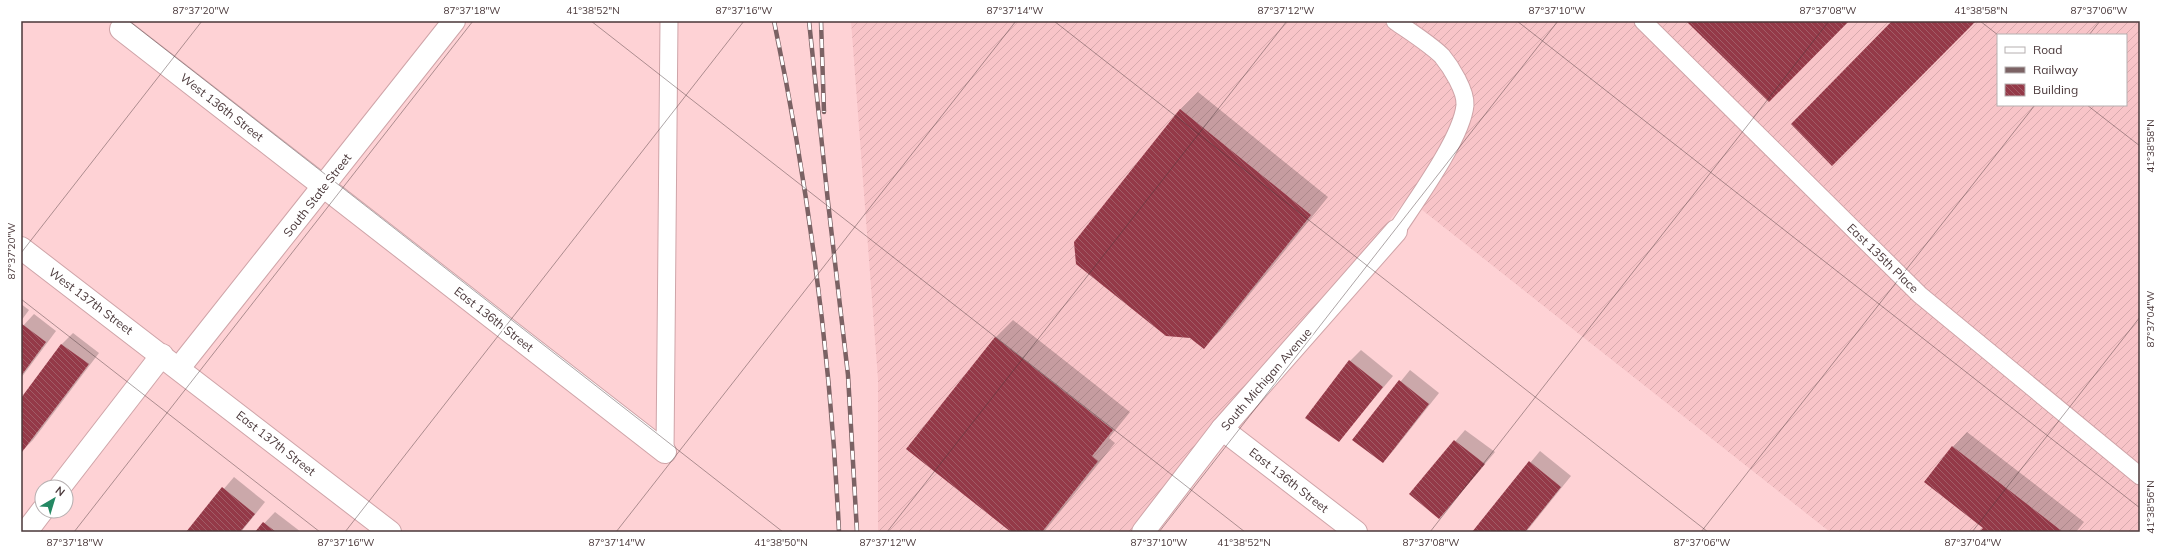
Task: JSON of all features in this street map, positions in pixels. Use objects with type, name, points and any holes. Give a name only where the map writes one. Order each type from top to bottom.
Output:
[{"type":"street","name":"South State Street","points":[[179,368],[454,21]]},
{"type":"street","name":"West 136th Street","points":[[121,29],[323,186]]},
{"type":"street","name":"East 136th Street","points":[[323,186],[665,452]]},
{"type":"street","name":"South Michigan Avenue","points":[[1143,532],[1222,429],[1396,231]]},
{"type":"street","name":"West 137th Street","points":[[21,248],[162,355]]},
{"type":"street","name":"East 137th Street","points":[[162,355],[390,532]]},
{"type":"street","points":[[66,479],[162,355]]},
{"type":"street","name":"East 136th Street","points":[[1222,429],[1356,532]]},
{"type":"street","points":[[26,532],[35,519]]},
{"type":"lane","points":[[665,452],[669,21]]},
{"type":"lane","points":[[1395,21],[1441,55],[1458,80],[1465,104],[1458,130],[1434,172],[1396,231]]},
{"type":"lane","name":"East 135th Place","points":[[1643,21],[1920,295],[2140,476]]},
{"type":"shaded area","points":[[851,21],[2140,21],[2140,532],[1830,532],[1407,198],[1145,532],[878,532],[878,379]]},
{"type":"building","points":[[1686,21],[1849,21],[1769,102]]},
{"type":"building","points":[[1892,21],[1976,21],[1832,166],[1791,124]]},
{"type":"building","points":[[1180,109],[1311,215],[1204,349],[1190,338],[1166,336],[1076,264],[1074,242]]},
{"type":"building","points":[[22,324],[46,342],[21,376],[21,326]]},
{"type":"building","points":[[995,337],[1113,430],[1092,456],[1098,461],[1042,532],[1011,532],[906,449]]},
{"type":"building","points":[[61,344],[89,364],[22,452],[21,398]]},
{"type":"building","points":[[1349,360],[1383,387],[1339,442],[1305,418]]},
{"type":"building","points":[[1399,380],[1429,404],[1383,463],[1352,440]]},
{"type":"building","points":[[1454,440],[1485,464],[1439,519],[1409,494]]},
{"type":"building","points":[[1952,446],[2063,532],[1979,532],[1983,528],[1924,482]]},
{"type":"building","points":[[1529,461],[1561,487],[1525,532],[1472,532]]},
{"type":"building","points":[[222,487],[255,514],[240,532],[186,532]]},
{"type":"building","points":[[263,522],[276,532],[255,532]]},
{"type":"railway","points":[[774,21],[798,148],[817,275],[830,404],[839,532]]},
{"type":"railway","points":[[809,21],[848,375],[857,532]]},
{"type":"railway","points":[[821,21],[824,112]]}]
